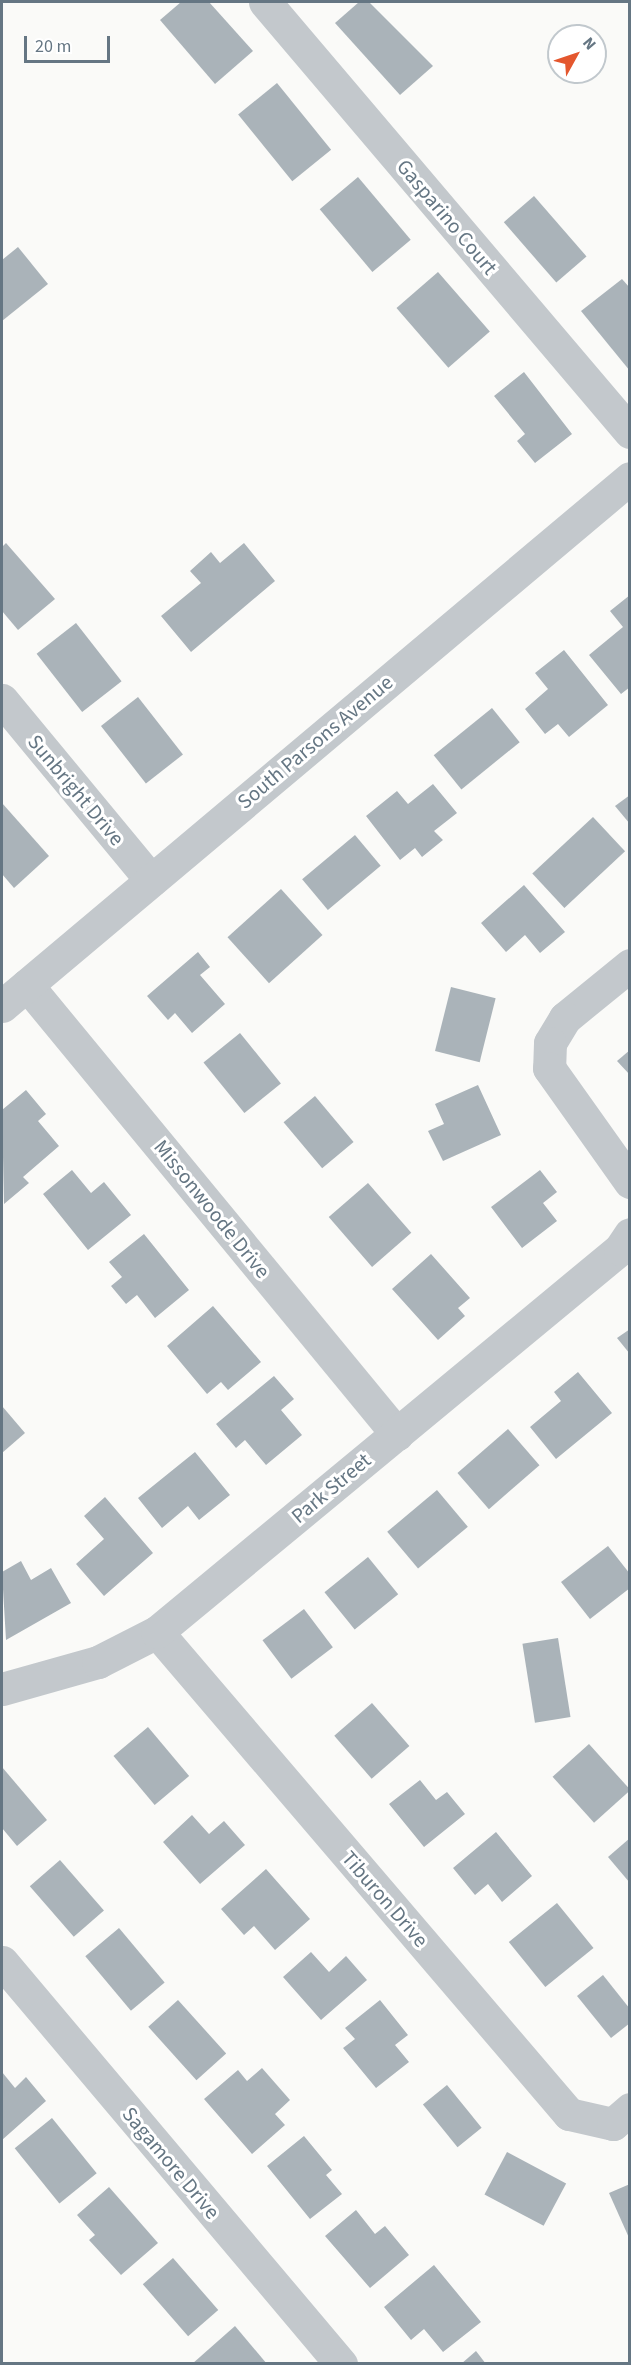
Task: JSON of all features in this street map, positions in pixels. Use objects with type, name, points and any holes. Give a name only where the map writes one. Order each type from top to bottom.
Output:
[{"type":"street","name":"Gasparino Court","points":[[265,2],[630,432]]},
{"type":"street","name":"South Parsons Avenue","points":[[2,1006],[630,478]]},
{"type":"street","name":"Sunbright Drive","points":[[2,700],[151,880]]},
{"type":"street","points":[[630,965],[565,1018],[550,1043],[549,1068],[630,1182]]},
{"type":"street","name":"Missonwoode Drive","points":[[27,985],[397,1434]]},
{"type":"street","name":"Park Street","points":[[2,1689],[98,1662],[157,1632],[620,1249],[630,1234]]},
{"type":"street","name":"Tiburon Drive","points":[[157,1632],[569,2114],[613,2124],[630,2109]]},
{"type":"street","name":"Sagamore Drive","points":[[2,1962],[341,2364]]},
{"type":"building","points":[[181,2],[209,2],[253,51],[215,84],[160,20]]},
{"type":"building","points":[[359,2],[369,2],[433,66],[400,95],[335,23]]},
{"type":"building","points":[[277,83],[331,150],[292,181],[238,114]]},
{"type":"building","points":[[358,177],[411,240],[372,272],[320,209]]},
{"type":"building","points":[[534,196],[586,256],[556,283],[504,222]]},
{"type":"building","points":[[18,247],[48,284],[2,321],[2,260]]},
{"type":"building","points":[[438,272],[490,332],[448,368],[396,308]]},
{"type":"building","points":[[622,279],[630,288],[630,371],[581,311]]},
{"type":"building","points":[[524,372],[572,434],[535,463],[517,441],[525,434],[494,396]]},
{"type":"building","points":[[6,543],[55,599],[18,630],[2,611],[2,547]]},
{"type":"building","points":[[244,543],[275,581],[191,652],[161,616],[201,583],[190,571],[211,552],[220,563]]},
{"type":"building","points":[[630,595],[630,687],[621,694],[589,655],[623,627],[610,611]]},
{"type":"building","points":[[76,623],[122,681],[82,712],[37,654]]},
{"type":"building","points":[[564,650],[608,705],[569,737],[558,724],[545,734],[525,709],[548,689],[535,673]]},
{"type":"building","points":[[138,697],[183,755],[146,783],[101,726]]},
{"type":"building","points":[[492,708],[520,742],[461,789],[434,755]]},
{"type":"building","points":[[433,784],[457,813],[434,831],[443,840],[422,857],[415,848],[400,860],[366,816],[397,791],[408,804]]},
{"type":"building","points":[[630,795],[630,824],[615,806]]},
{"type":"building","points":[[2,803],[49,856],[14,888],[2,874]]},
{"type":"building","points":[[593,817],[625,851],[564,908],[532,874]]},
{"type":"building","points":[[355,835],[381,866],[328,910],[302,879]]},
{"type":"building","points":[[524,885],[565,932],[540,953],[525,935],[506,952],[481,923]]},
{"type":"building","points":[[281,889],[322,935],[269,983],[227,937]]},
{"type":"building","points":[[198,952],[210,967],[200,975],[225,1004],[192,1033],[175,1013],[168,1020],[147,996]]},
{"type":"building","points":[[451,987],[496,998],[480,1062],[435,1051]]},
{"type":"building","points":[[240,1033],[281,1084],[244,1113],[203,1063]]},
{"type":"building","points":[[630,1050],[630,1075],[617,1061]]},
{"type":"building","points":[[478,1085],[501,1135],[443,1161],[428,1131],[444,1124],[435,1104]]},
{"type":"building","points":[[26,1090],[46,1114],[38,1121],[59,1146],[23,1177],[29,1183],[4,1204],[2,1110]]},
{"type":"building","points":[[315,1096],[354,1142],[322,1168],[284,1122]]},
{"type":"building","points":[[72,1170],[91,1193],[104,1182],[131,1215],[88,1250],[43,1194]]},
{"type":"building","points":[[540,1170],[557,1192],[543,1203],[557,1221],[522,1248],[491,1207]]},
{"type":"building","points":[[368,1183],[411,1233],[372,1267],[329,1217]]},
{"type":"building","points":[[144,1234],[189,1290],[155,1318],[137,1295],[126,1304],[111,1286],[122,1277],[109,1262]]},
{"type":"building","points":[[431,1254],[470,1298],[458,1308],[465,1316],[438,1340],[392,1289]]},
{"type":"building","points":[[213,1306],[261,1362],[228,1390],[221,1382],[207,1394],[167,1346]]},
{"type":"building","points":[[630,1329],[630,1354],[617,1338]]},
{"type":"building","points":[[578,1372],[612,1413],[556,1459],[530,1427],[561,1401],[554,1392]]},
{"type":"building","points":[[274,1376],[294,1399],[281,1410],[302,1435],[266,1465],[245,1440],[236,1448],[216,1424]]},
{"type":"building","points":[[2,1406],[25,1433],[2,1453]]},
{"type":"building","points":[[508,1429],[539,1465],[489,1509],[457,1473]]},
{"type":"building","points":[[195,1452],[230,1495],[199,1520],[188,1506],[162,1528],[138,1498]]},
{"type":"building","points":[[437,1490],[468,1527],[418,1569],[387,1532]]},
{"type":"building","points":[[105,1497],[153,1553],[104,1596],[76,1564],[104,1539],[84,1516]]},
{"type":"building","points":[[608,1546],[630,1574],[630,1588],[590,1619],[561,1582]]},
{"type":"building","points":[[368,1557],[398,1594],[355,1630],[324,1592]]},
{"type":"building","points":[[21,1561],[31,1580],[51,1568],[71,1603],[6,1640],[2,1572]]},
{"type":"building","points":[[304,1609],[333,1647],[291,1679],[262,1640]]},
{"type":"building","points":[[558,1638],[571,1717],[535,1723],[522,1644]]},
{"type":"building","points":[[372,1703],[409,1746],[372,1779],[334,1736]]},
{"type":"building","points":[[148,1727],[189,1776],[155,1805],[114,1756]]},
{"type":"building","points":[[589,1744],[630,1790],[594,1823],[553,1777]]},
{"type":"building","points":[[2,1767],[47,1820],[17,1846],[2,1828]]},
{"type":"building","points":[[420,1780],[436,1800],[447,1792],[465,1814],[424,1847],[389,1804]]},
{"type":"building","points":[[192,1815],[209,1834],[224,1821],[245,1845],[200,1884],[163,1842]]},
{"type":"building","points":[[496,1832],[532,1876],[502,1902],[488,1884],[475,1895],[453,1868]]},
{"type":"building","points":[[630,1838],[630,1883],[608,1857]]},
{"type":"building","points":[[60,1860],[104,1911],[74,1937],[30,1886]]},
{"type":"building","points":[[266,1869],[310,1919],[275,1950],[254,1926],[244,1935],[221,1909]]},
{"type":"building","points":[[557,1903],[594,1948],[545,1987],[509,1942]]},
{"type":"building","points":[[119,1928],[165,1982],[131,2011],[85,1956]]},
{"type":"building","points":[[311,1952],[329,1972],[346,1956],[367,1980],[321,2020],[283,1977]]},
{"type":"building","points":[[603,1975],[630,2009],[630,2023],[611,2038],[577,1996]]},
{"type":"building","points":[[178,2000],[226,2054],[196,2080],[148,2027]]},
{"type":"building","points":[[380,2000],[408,2035],[395,2045],[409,2062],[376,2088],[343,2048],[355,2039],[345,2028]]},
{"type":"building","points":[[262,2068],[290,2100],[275,2114],[285,2125],[252,2154],[204,2099],[238,2070],[247,2081]]},
{"type":"building","points":[[2,2072],[15,2088],[26,2077],[46,2101],[2,2140]]},
{"type":"building","points":[[447,2085],[482,2128],[458,2147],[423,2105]]},
{"type":"building","points":[[52,2118],[97,2173],[59,2203],[15,2148]]},
{"type":"building","points":[[304,2136],[332,2170],[326,2175],[342,2194],[310,2219],[267,2166]]},
{"type":"building","points":[[507,2152],[566,2183],[544,2226],[484,2194]]},
{"type":"building","points":[[630,2184],[630,2240],[609,2193]]},
{"type":"building","points":[[109,2187],[158,2243],[121,2275],[89,2240],[95,2235],[77,2215]]},
{"type":"building","points":[[356,2210],[375,2234],[385,2226],[409,2255],[370,2288],[325,2236]]},
{"type":"building","points":[[173,2258],[218,2310],[188,2336],[143,2284]]},
{"type":"building","points":[[434,2265],[481,2322],[443,2352],[424,2329],[411,2340],[384,2307]]},
{"type":"building","points":[[235,2326],[267,2364],[192,2364]]},
{"type":"building","points":[[476,2351],[486,2364],[461,2364]]}]
